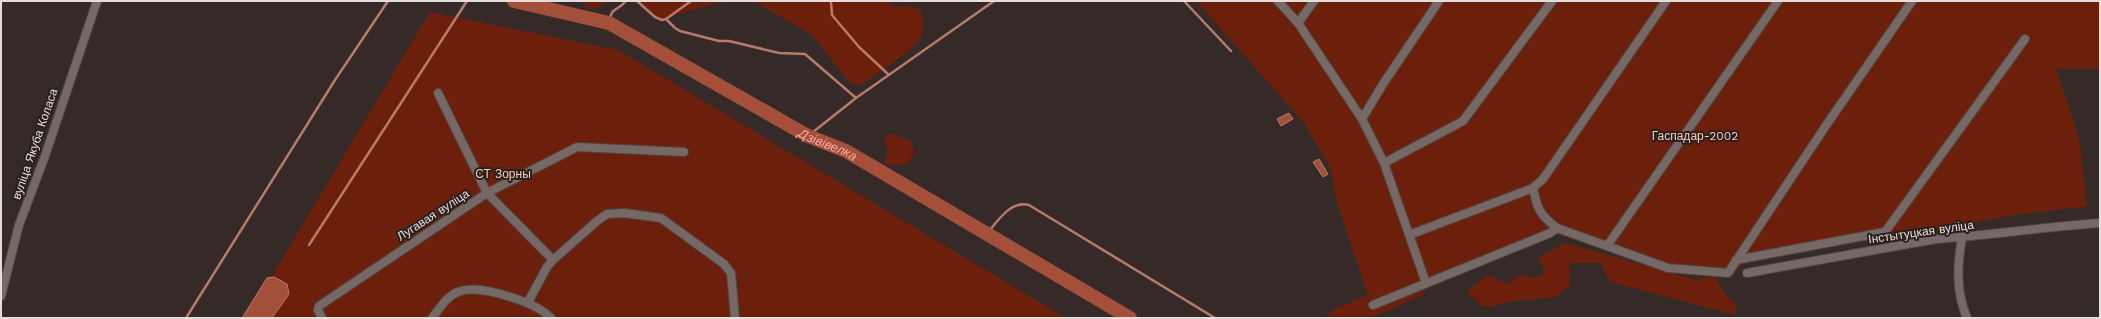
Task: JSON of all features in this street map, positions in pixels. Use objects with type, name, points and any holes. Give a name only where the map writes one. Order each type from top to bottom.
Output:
[{"type":"street","name":"вуліца Якуба Коласа","points":[[1,296],[19,225],[45,156],[97,1]]},
{"type":"street","points":[[1278,1],[1298,23],[1362,119],[1384,163],[1426,283]]},
{"type":"street","points":[[1298,23],[1314,1]]},
{"type":"street","points":[[1362,119],[1383,84],[1439,1]]},
{"type":"street","points":[[1384,163],[1463,121],[1552,1]]},
{"type":"street","points":[[1409,235],[1533,188],[1543,179],[1666,1]]},
{"type":"street","points":[[1607,246],[1778,1]]},
{"type":"street","points":[[1533,188],[1536,206],[1544,218],[1557,228],[1668,268],[1728,273],[1912,1]]},
{"type":"street","points":[[1736,260],[1885,232],[2025,39]]},
{"type":"street","points":[[438,93],[487,194],[553,260]]},
{"type":"street","name":"Лугавая вуліца","points":[[322,318],[318,310],[318,306],[487,194],[577,147],[684,152]]},
{"type":"street","points":[[528,302],[547,267],[553,260],[596,221],[607,214],[624,213],[661,218],[724,264],[731,273],[735,318]]},
{"type":"street","name":"Інстытуцкая вуліца","points":[[1747,272],[1936,239],[1962,238],[2100,223]]},
{"type":"street","points":[[1373,305],[1550,233],[1557,228]]},
{"type":"street","points":[[1962,238],[1958,267],[1958,284],[1962,305],[1967,318]]},
{"type":"street","points":[[432,318],[450,296],[461,291],[476,289],[528,302],[551,318]]},
{"type":"green space","points":[[582,1],[609,1],[593,9],[585,6]]},
{"type":"green space","points":[[639,1],[735,1],[712,4],[660,20]]},
{"type":"green space","points":[[735,1],[889,1],[893,7],[909,6],[921,10],[923,30],[918,42],[903,55],[861,85],[854,85],[846,78],[812,35],[757,3]]},
{"type":"green space","name":"Гаспадар-2002","points":[[1196,1],[2100,1],[2100,69],[2056,69],[2079,138],[2087,206],[2015,215],[1769,257],[1743,263],[1733,276],[1671,271],[1547,231],[1419,281],[1424,294],[1371,318],[1325,318],[1335,309],[1368,295],[1336,200],[1331,169],[1304,123]]},
{"type":"green space","name":"СТ Зорны","points":[[430,12],[618,50],[1066,318],[247,318]]},
{"type":"green space","points":[[889,133],[911,141],[914,153],[907,165],[884,164],[888,150],[884,140]]},
{"type":"green space","points":[[1566,243],[1696,280],[1714,276],[1724,293],[1736,304],[1736,315],[1610,282],[1600,263],[1569,263],[1570,285],[1556,297],[1508,302],[1490,307],[1482,306],[1467,292],[1487,275],[1508,284],[1520,275],[1535,278],[1545,273],[1539,257]]},
{"type":"shaded area","points":[[1289,113],[1293,119],[1281,126],[1277,119]]},
{"type":"shaded area","points":[[1319,159],[1328,174],[1323,177],[1313,162]]},
{"type":"shaded area","points":[[274,277],[287,284],[289,294],[272,318],[242,318],[267,278]]},
{"type":"waterway","points":[[186,318],[335,80],[388,1]]},
{"type":"waterway","points":[[309,245],[467,1]]},
{"type":"waterway","name":"Дзівівелка","points":[[514,1],[609,23],[808,136],[846,151],[1130,318]]},
{"type":"waterway","points":[[609,23],[613,11],[623,5],[626,1]]},
{"type":"waterway","points":[[637,1],[655,17],[662,20],[666,19],[680,31],[719,41],[729,41],[779,53],[805,54],[856,98]]},
{"type":"waterway","points":[[666,19],[691,1]]},
{"type":"waterway","points":[[831,1],[832,15],[859,47],[889,75]]},
{"type":"waterway","points":[[808,136],[856,98],[994,1]]},
{"type":"waterway","points":[[1184,1],[1231,51]]},
{"type":"waterway","points":[[986,235],[1004,213],[1022,204],[1029,205],[1215,318]]}]
